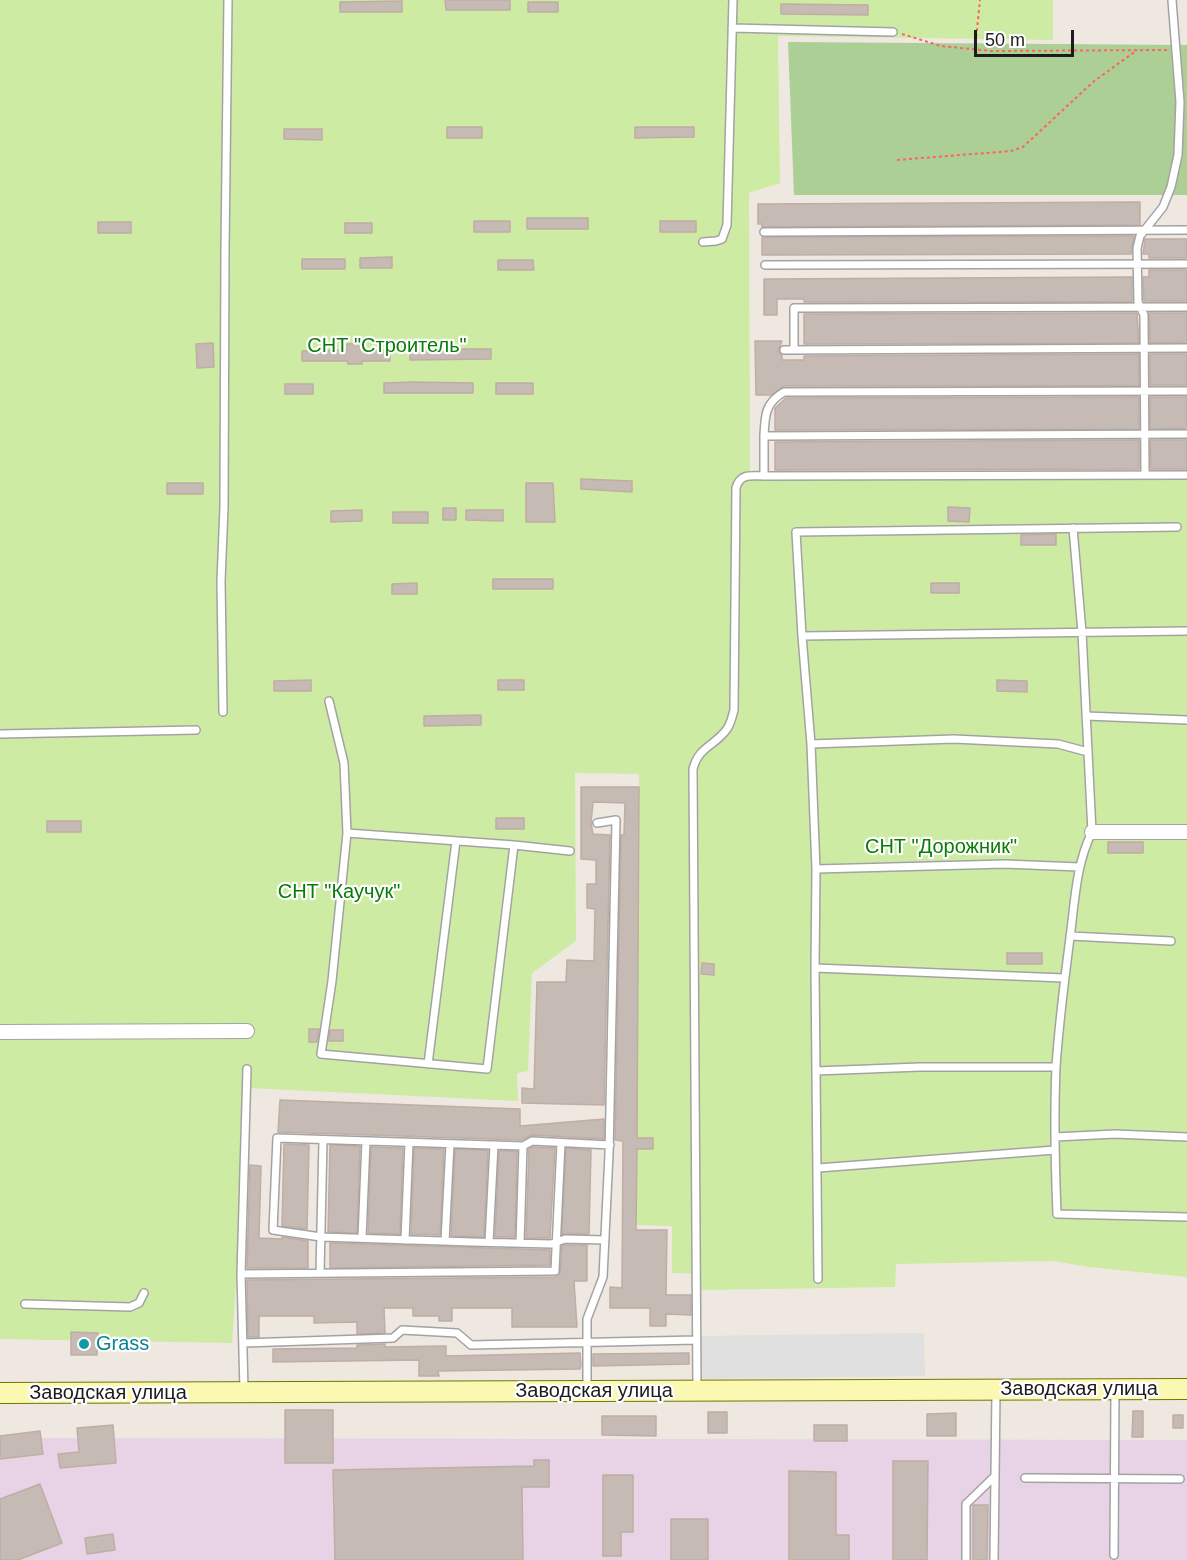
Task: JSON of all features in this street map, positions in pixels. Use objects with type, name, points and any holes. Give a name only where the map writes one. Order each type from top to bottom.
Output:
[{"type":"main road","name":"Заводская улица","points":[[0,1393],[1187,1389]]},
{"type":"street","points":[[1092,832],[1187,832]]},
{"type":"street","points":[[0,1032],[247,1031]]},
{"type":"lane","points":[[223,712],[221,581],[224,507],[228,0]]},
{"type":"lane","points":[[703,242],[722,239],[727,225],[733,0]]},
{"type":"lane","points":[[1145,474],[1144,315],[1138,302],[1137,248],[1140,236],[1163,207],[1171,187],[1179,146],[1183,97],[1172,0]]},
{"type":"lane","points":[[732,28],[893,32]]},
{"type":"lane","points":[[764,232],[1187,230]]},
{"type":"lane","points":[[765,265],[1187,264]]},
{"type":"lane","points":[[794,350],[794,308],[1187,307]]},
{"type":"lane","points":[[784,350],[1187,348]]},
{"type":"lane","points":[[764,476],[765,419],[773,398],[784,392],[1187,391]]},
{"type":"lane","points":[[764,436],[1187,434]]},
{"type":"lane","points":[[697,1391],[693,770],[697,756],[726,731],[731,723],[734,710],[736,488],[738,480],[743,477],[764,476],[1187,475]]},
{"type":"lane","points":[[818,1280],[816,869],[811,744],[796,532],[1177,527]]},
{"type":"lane","points":[[1073,528],[1082,632],[1092,832],[1079,867],[1064,978],[1056,1067],[1057,1214],[1187,1218]]},
{"type":"lane","points":[[802,636],[1187,631]]},
{"type":"lane","points":[[329,701],[344,763],[347,833],[332,981],[321,1054],[487,1069],[514,845]]},
{"type":"lane","points":[[1086,716],[1187,720]]},
{"type":"lane","points":[[0,734],[196,730]]},
{"type":"lane","points":[[811,744],[954,740],[1058,744],[1088,752]]},
{"type":"lane","points":[[587,1391],[586,1319],[603,1277],[610,1145],[616,820],[597,823]]},
{"type":"lane","points":[[347,833],[570,851]]},
{"type":"lane","points":[[428,1064],[456,841]]},
{"type":"lane","points":[[816,869],[1005,864],[1079,867]]},
{"type":"lane","points":[[1070,936],[1171,941]]},
{"type":"lane","points":[[815,968],[1064,978]]},
{"type":"lane","points":[[816,1071],[1056,1067]]},
{"type":"lane","points":[[244,1392],[241,1274],[247,1069]]},
{"type":"lane","points":[[1055,1137],[1115,1134],[1187,1137]]},
{"type":"lane","points":[[605,1240],[565,1239],[551,1244],[405,1240],[321,1237],[273,1230],[277,1138],[523,1146],[532,1142],[610,1145]]},
{"type":"lane","points":[[320,1273],[324,1140]]},
{"type":"lane","points":[[362,1238],[366,1141]]},
{"type":"lane","points":[[405,1240],[410,1143]]},
{"type":"lane","points":[[241,1274],[555,1271],[561,1143]]},
{"type":"lane","points":[[446,1241],[450,1144]]},
{"type":"lane","points":[[489,1242],[494,1145]]},
{"type":"lane","points":[[520,1243],[523,1146]]},
{"type":"lane","points":[[818,1168],[1055,1150]]},
{"type":"lane","points":[[25,1304],[130,1307],[140,1303],[144,1293]]},
{"type":"lane","points":[[244,1343],[393,1338],[402,1330],[457,1334],[471,1345],[696,1340]]},
{"type":"lane","points":[[994,1560],[996,1389]]},
{"type":"lane","points":[[1114,1555],[1115,1389]]},
{"type":"lane","points":[[966,1560],[966,1504],[995,1476]]},
{"type":"lane","points":[[1025,1478],[1180,1479]]},
{"type":"path","points":[[975,49],[980,0]]},
{"type":"path","points":[[893,32],[941,46],[992,51],[1176,50]]},
{"type":"path","points":[[897,160],[1011,151],[1023,147],[1093,82],[1137,50]]},
{"type":"shaded area","points":[[924,1333],[925,1376],[693,1379],[692,1336]]},
{"type":"shaded area","points":[[0,1438],[1187,1440],[1187,1560],[0,1560]]},
{"type":"green space","points":[[0,0],[1053,0],[1053,40],[778,36],[780,183],[749,193],[750,479],[1187,479],[1187,1277],[1053,1261],[896,1264],[895,1287],[701,1290],[701,1274],[672,1273],[672,1226],[636,1225],[639,774],[575,773],[576,941],[532,973],[528,1071],[517,1073],[518,1101],[249,1088],[232,1343],[0,1339]]},
{"type":"green space","points":[[788,42],[1187,45],[1187,195],[794,195]]},
{"type":"building","points":[[445,0],[510,0],[510,10],[446,10]]},
{"type":"building","points":[[402,1],[402,12],[340,12],[340,2]]},
{"type":"building","points":[[528,2],[558,2],[558,12],[528,12]]},
{"type":"building","points":[[781,4],[868,5],[868,15],[781,14]]},
{"type":"building","points":[[447,127],[482,127],[482,138],[447,138]]},
{"type":"building","points":[[635,127],[694,127],[694,137],[635,138]]},
{"type":"building","points":[[284,129],[322,129],[322,140],[284,139]]},
{"type":"building","points":[[1140,202],[1140,225],[762,227],[762,224],[758,224],[758,204]]},
{"type":"building","points":[[527,218],[588,218],[588,229],[527,229]]},
{"type":"building","points":[[474,221],[510,221],[510,232],[474,232]]},
{"type":"building","points":[[660,221],[696,221],[696,232],[660,232]]},
{"type":"building","points":[[98,222],[131,222],[131,233],[98,233]]},
{"type":"building","points":[[345,223],[372,223],[372,233],[345,233]]},
{"type":"building","points":[[1134,236],[1131,254],[762,255],[762,237]]},
{"type":"building","points":[[1145,239],[1187,239],[1187,258],[1149,258],[1149,254],[1143,254]]},
{"type":"building","points":[[392,257],[392,268],[360,268],[360,258]]},
{"type":"building","points":[[302,259],[345,259],[345,269],[302,269]]},
{"type":"building","points":[[498,260],[533,260],[534,270],[498,270]]},
{"type":"building","points":[[1149,270],[1187,270],[1187,301],[1144,301],[1143,277],[1149,277]]},
{"type":"building","points":[[1132,277],[1132,302],[804,302],[804,299],[777,299],[777,315],[764,315],[764,279]]},
{"type":"building","points":[[1137,313],[1139,343],[804,344],[804,314]]},
{"type":"building","points":[[1149,313],[1187,313],[1187,342],[1150,343]]},
{"type":"building","points":[[755,341],[782,341],[778,351],[782,355],[782,360],[804,360],[804,356],[1139,354],[1139,386],[784,386],[771,395],[756,395]]},
{"type":"building","points":[[213,343],[214,367],[197,368],[196,344]]},
{"type":"building","points":[[365,343],[365,350],[390,350],[390,361],[362,361],[362,364],[348,364],[347,361],[302,361],[302,351],[347,350],[347,344]]},
{"type":"building","points":[[410,349],[491,349],[491,359],[410,360]]},
{"type":"building","points":[[1150,354],[1187,354],[1187,385],[1150,385]]},
{"type":"building","points":[[384,383],[473,383],[473,393],[384,393]]},
{"type":"building","points":[[496,383],[533,383],[533,394],[496,394]]},
{"type":"building","points":[[285,384],[313,384],[313,394],[285,394]]},
{"type":"building","points":[[1139,397],[1139,429],[775,430],[775,408],[786,398]]},
{"type":"building","points":[[1150,397],[1187,397],[1187,428],[1150,429]]},
{"type":"building","points":[[1139,440],[1139,469],[775,470],[775,442]]},
{"type":"building","points":[[1150,440],[1187,440],[1187,469],[1151,469]]},
{"type":"building","points":[[581,479],[632,481],[632,492],[581,489]]},
{"type":"building","points":[[167,483],[203,483],[203,494],[167,494]]},
{"type":"building","points":[[526,483],[553,483],[555,522],[526,522]]},
{"type":"building","points":[[948,507],[970,508],[969,522],[948,521]]},
{"type":"building","points":[[443,508],[456,508],[456,520],[443,520]]},
{"type":"building","points":[[362,510],[362,521],[331,522],[331,511]]},
{"type":"building","points":[[466,510],[503,510],[503,521],[466,520]]},
{"type":"building","points":[[393,512],[428,512],[428,523],[393,523]]},
{"type":"building","points":[[1056,534],[1056,545],[1021,545],[1021,535]]},
{"type":"building","points":[[493,579],[553,579],[553,589],[493,589]]},
{"type":"building","points":[[417,583],[417,594],[392,594],[392,584]]},
{"type":"building","points":[[931,583],[959,583],[959,593],[931,593]]},
{"type":"building","points":[[311,680],[311,691],[274,691],[274,681]]},
{"type":"building","points":[[498,680],[524,680],[524,690],[498,690]]},
{"type":"building","points":[[997,680],[1027,681],[1027,692],[997,691]]},
{"type":"building","points":[[481,715],[481,725],[424,726],[424,716]]},
{"type":"building","points":[[581,787],[639,787],[637,1138],[653,1138],[653,1149],[637,1149],[636,1230],[667,1230],[666,1295],[691,1295],[691,1315],[666,1314],[666,1326],[650,1326],[650,1308],[610,1308],[610,1287],[622,1288],[623,1141],[615,1140],[621,835],[624,835],[625,803],[593,802],[591,823],[593,834],[610,835],[604,1105],[522,1103],[522,1088],[534,1089],[537,982],[566,982],[567,960],[594,961],[595,909],[587,908],[587,884],[596,884],[596,860],[581,859]]},
{"type":"building","points":[[496,818],[524,818],[524,829],[496,829]]},
{"type":"building","points":[[47,821],[81,821],[81,832],[47,832]]},
{"type":"building","points":[[1108,842],[1143,842],[1143,853],[1108,853]]},
{"type":"building","points":[[1007,953],[1042,953],[1042,964],[1007,964]]},
{"type":"building","points":[[702,963],[714,964],[714,975],[701,974]]},
{"type":"building","points":[[309,1029],[319,1029],[317,1042],[309,1042]]},
{"type":"building","points":[[330,1030],[343,1030],[343,1041],[329,1041]]},
{"type":"building","points":[[280,1100],[520,1109],[520,1126],[604,1119],[604,1139],[532,1135],[522,1140],[278,1132]]},
{"type":"building","points":[[284,1144],[309,1145],[307,1229],[282,1226]]},
{"type":"building","points":[[330,1145],[360,1146],[357,1233],[328,1232]]},
{"type":"building","points":[[371,1147],[403,1148],[400,1234],[368,1233]]},
{"type":"building","points":[[533,1147],[555,1148],[550,1238],[526,1238],[529,1149]]},
{"type":"building","points":[[414,1148],[444,1149],[440,1235],[411,1234]]},
{"type":"building","points":[[566,1148],[591,1150],[589,1234],[562,1234]]},
{"type":"building","points":[[455,1149],[488,1150],[484,1237],[451,1236]]},
{"type":"building","points":[[499,1151],[517,1151],[515,1237],[495,1237]]},
{"type":"building","points":[[250,1165],[261,1166],[259,1238],[282,1239],[282,1237],[308,1241],[308,1268],[247,1268]]},
{"type":"building","points":[[330,1243],[550,1250],[550,1265],[330,1268]]},
{"type":"building","points":[[587,1245],[587,1281],[574,1281],[577,1327],[512,1327],[512,1308],[452,1308],[452,1321],[439,1321],[439,1316],[413,1316],[413,1308],[384,1308],[385,1333],[357,1334],[357,1322],[314,1323],[314,1316],[259,1316],[259,1337],[248,1337],[247,1280],[555,1277],[560,1273],[562,1246]]},
{"type":"building","name":"Grass","points":[[71,1332],[98,1333],[97,1355],[71,1355]]},
{"type":"building","points":[[385,1344],[385,1347],[446,1346],[446,1356],[580,1353],[581,1366],[580,1369],[438,1371],[439,1376],[419,1376],[419,1360],[273,1362],[273,1349],[357,1348],[357,1345]]},
{"type":"building","points":[[689,1353],[689,1364],[593,1366],[593,1354]]},
{"type":"building","points":[[285,1410],[333,1410],[333,1463],[285,1463]]},
{"type":"building","points":[[1133,1411],[1143,1411],[1143,1437],[1132,1437]]},
{"type":"building","points":[[708,1412],[727,1412],[727,1433],[708,1433]]},
{"type":"building","points":[[956,1413],[956,1436],[927,1436],[927,1414]]},
{"type":"building","points":[[1173,1415],[1183,1415],[1183,1428],[1173,1428]]},
{"type":"building","points":[[602,1416],[656,1416],[656,1436],[602,1435]]},
{"type":"building","points":[[113,1425],[116,1463],[60,1468],[58,1454],[79,1452],[77,1428]]},
{"type":"building","points":[[814,1425],[847,1425],[847,1441],[814,1441]]},
{"type":"building","points":[[40,1431],[43,1454],[0,1459],[0,1436]]},
{"type":"building","points":[[534,1460],[549,1460],[549,1487],[522,1487],[523,1560],[335,1560],[333,1470],[534,1466]]},
{"type":"building","points":[[893,1461],[928,1461],[927,1560],[893,1560]]},
{"type":"building","points":[[789,1471],[836,1472],[836,1535],[849,1535],[849,1560],[789,1560]]},
{"type":"building","points":[[603,1475],[633,1475],[633,1532],[621,1532],[621,1556],[603,1556]]},
{"type":"building","points":[[40,1484],[62,1543],[18,1560],[0,1560],[0,1499]]},
{"type":"building","points":[[973,1505],[988,1505],[987,1560],[973,1560]]},
{"type":"building","points":[[671,1519],[708,1519],[708,1560],[671,1560]]},
{"type":"building","points":[[113,1534],[115,1550],[87,1554],[85,1538]]},
{"type":"place","name":"Grass","points":[[84,1344]]},
{"type":"park label","name":"СНТ \"Строитель\"","points":[[387,346]]},
{"type":"park label","name":"СНТ \"Дорожник\"","points":[[941,847]]},
{"type":"park label","name":"СНТ \"Каучук\"","points":[[339,892]]}]
